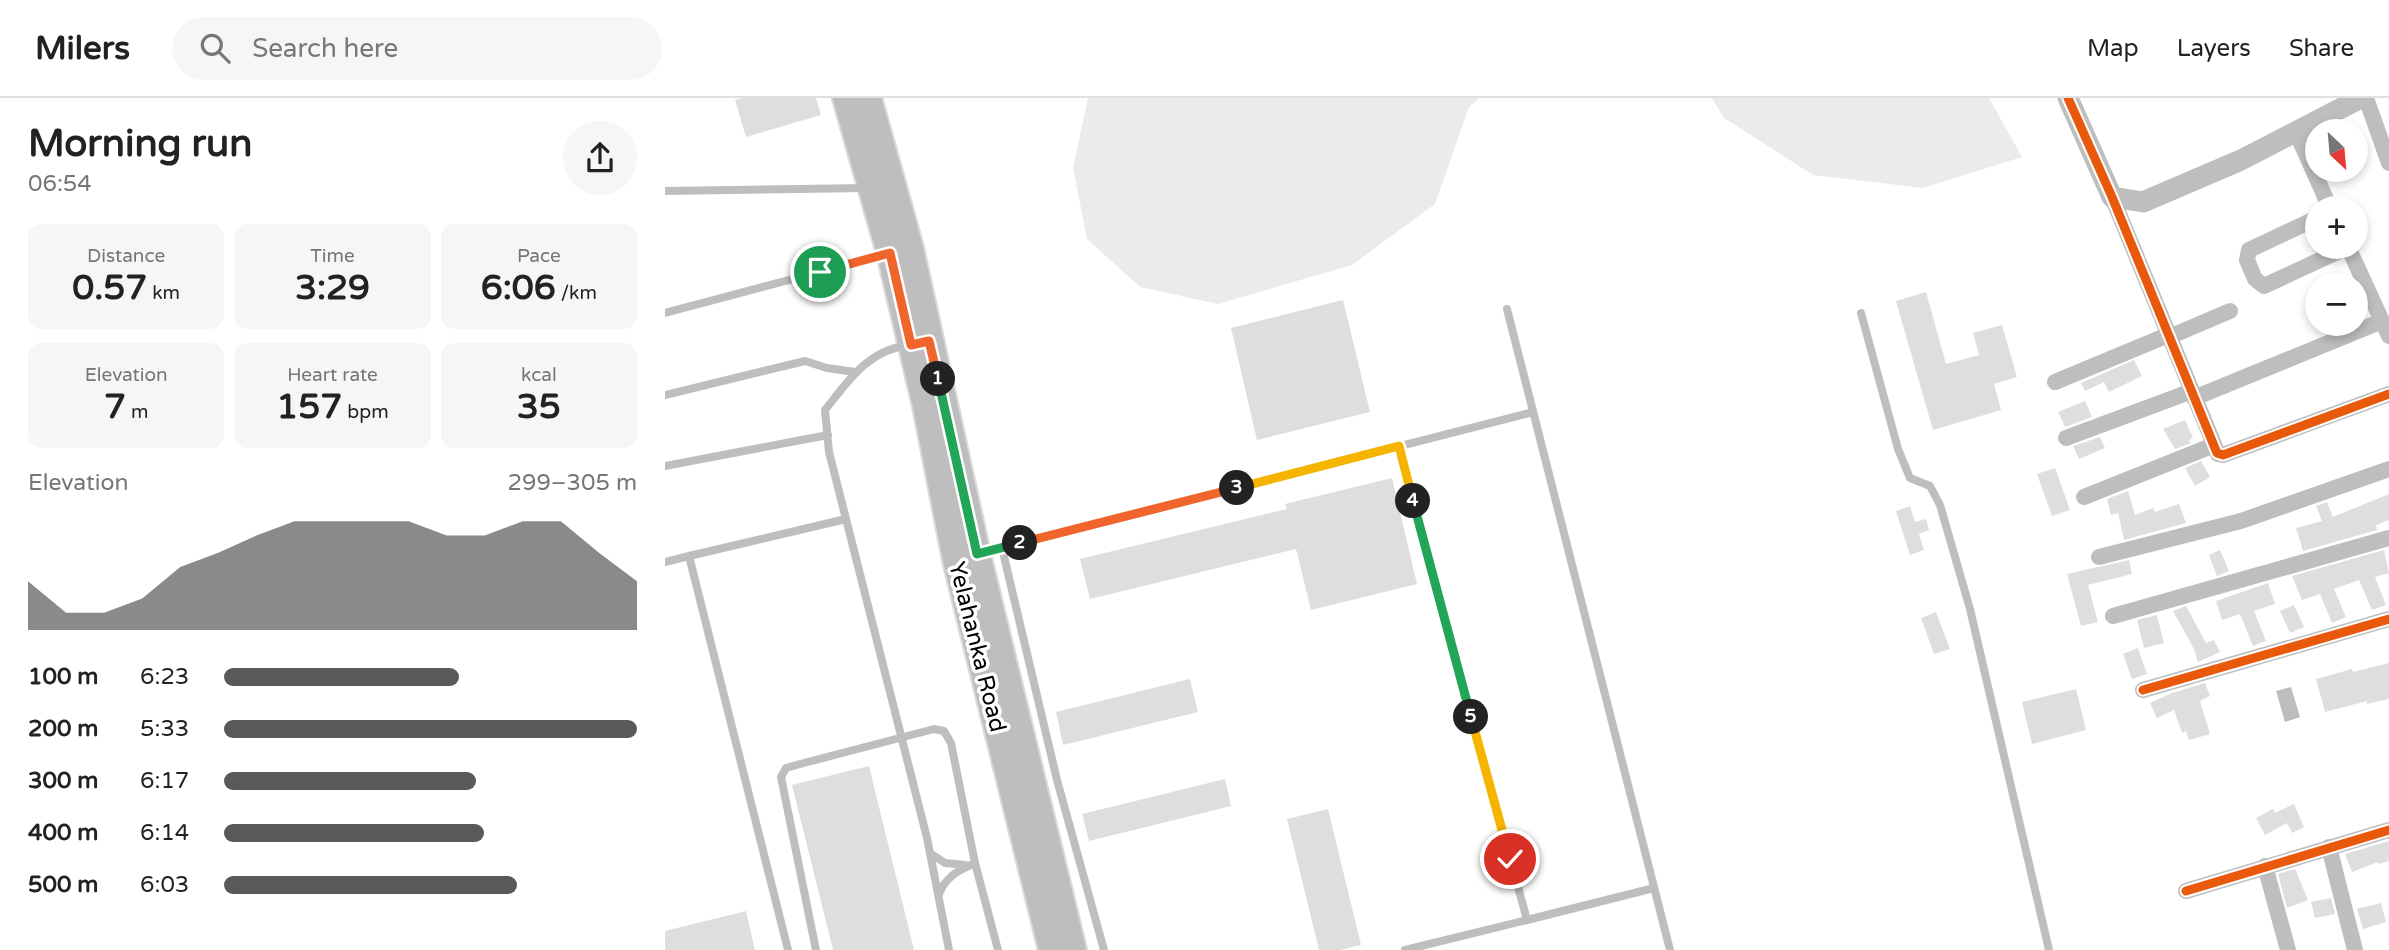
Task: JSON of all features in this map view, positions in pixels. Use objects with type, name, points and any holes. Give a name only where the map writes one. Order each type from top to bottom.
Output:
[{"type":"main road","name":"Yelahanka Road","points":[[846,98],[910,248],[920,343]]},
{"type":"main road","name":"Yelahanka Road","points":[[868,98],[890,253],[920,343],[978,554],[1073,950]]},
{"type":"main road","name":"Yelahanka Road","points":[[978,554],[1052,950]]},
{"type":"street","points":[[2068,98],[2112,197],[2217,453],[2223,455],[2389,394]]},
{"type":"street","points":[[2112,197],[2143,202],[2241,160],[2363,98],[2389,163]]},
{"type":"street","points":[[2295,132],[2324,196]]},
{"type":"street","points":[[2305,224],[2249,250],[2247,260],[2259,283],[2264,286],[2322,259]]},
{"type":"street","points":[[2066,438],[2386,328],[2354,259]]},
{"type":"street","points":[[2055,382],[2230,311]]},
{"type":"street","points":[[2084,497],[2214,445]]},
{"type":"street","points":[[2099,557],[2241,521],[2389,469]]},
{"type":"street","points":[[2113,616],[2389,538]]},
{"type":"street","points":[[2143,690],[2389,619]]},
{"type":"street","points":[[2186,891],[2389,830]]},
{"type":"street","points":[[2329,847],[2355,950]]},
{"type":"street","points":[[2265,866],[2288,950]]},
{"type":"lane","points":[[665,191],[881,185]]},
{"type":"lane","points":[[665,313],[890,253]]},
{"type":"lane","points":[[1507,309],[1670,950]]},
{"type":"lane","points":[[1861,313],[1898,449],[1910,478],[1930,486],[1935,492],[1944,518],[1973,623],[2049,950]]},
{"type":"lane","points":[[920,343],[887,350],[871,358],[855,372],[825,410],[829,453],[930,853],[949,950]]},
{"type":"lane","points":[[665,395],[804,361],[855,372]]},
{"type":"lane","points":[[1104,950],[1064,805],[978,554],[1533,412]]},
{"type":"lane","points":[[665,466],[828,435]]},
{"type":"lane","points":[[1399,446],[1527,920]]},
{"type":"lane","points":[[665,562],[846,519]]},
{"type":"lane","points":[[689,556],[788,950]]},
{"type":"lane","points":[[816,950],[781,777],[786,768],[935,729],[944,731],[951,743],[975,863],[997,950]]},
{"type":"lane","points":[[930,853],[945,863],[960,866],[975,863]]},
{"type":"lane","points":[[939,896],[944,881],[975,863]]},
{"type":"lane","points":[[1405,950],[1654,888]]},
{"type":"shaded area","points":[[1088,98],[1480,98],[1469,107],[1435,204],[1352,265],[1218,304],[1140,287],[1087,239],[1073,168]]},
{"type":"shaded area","points":[[1712,98],[1989,98],[2022,157],[1923,188],[1813,175],[1724,118]]},
{"type":"shaded area","points":[[2291,687],[2300,717],[2285,722],[2276,691]]},
{"type":"building","points":[[816,98],[821,115],[746,137],[735,100]]},
{"type":"building","points":[[1926,292],[1946,364],[1979,355],[1973,333],[2002,325],[2017,377],[1994,384],[2001,410],[1933,430],[1896,301]]},
{"type":"building","points":[[1343,300],[1370,412],[1257,440],[1231,328]]},
{"type":"building","points":[[2134,360],[2142,376],[2109,392],[2104,382],[2085,391],[2081,383]]},
{"type":"building","points":[[2085,401],[2092,417],[2065,427],[2058,412]]},
{"type":"building","points":[[2185,420],[2193,438],[2189,440],[2191,443],[2175,449],[2163,429]]},
{"type":"building","points":[[2100,437],[2105,448],[2079,459],[2073,446]]},
{"type":"building","points":[[2201,461],[2210,477],[2195,486],[2185,468]]},
{"type":"building","points":[[2055,468],[2070,510],[2052,516],[2037,474]]},
{"type":"building","points":[[1392,478],[1417,584],[1311,610],[1296,549],[1090,599],[1080,559],[1287,509],[1285,504]]},
{"type":"building","points":[[2128,491],[2135,515],[2153,508],[2155,512],[2179,504],[2186,523],[2124,540],[2118,513],[2111,515],[2107,499]]},
{"type":"building","points":[[2389,494],[2389,520],[2376,525],[2377,530],[2303,551],[2296,528],[2322,521],[2316,506],[2327,502],[2333,517]]},
{"type":"building","points":[[1910,506],[1915,522],[1926,519],[1929,530],[1919,534],[1924,550],[1910,555],[1896,511]]},
{"type":"building","points":[[2220,550],[2229,571],[2217,576],[2209,555]]},
{"type":"building","points":[[2384,550],[2389,573],[2375,577],[2386,605],[2372,610],[2359,580],[2334,589],[2346,617],[2332,623],[2320,594],[2302,600],[2292,576]]},
{"type":"building","points":[[2129,560],[2132,574],[2088,585],[2098,622],[2081,626],[2067,574]]},
{"type":"building","points":[[2268,583],[2275,604],[2254,611],[2266,641],[2253,646],[2240,614],[2222,620],[2216,601]]},
{"type":"building","points":[[2294,605],[2304,627],[2290,633],[2280,611]]},
{"type":"building","points":[[2186,606],[2206,643],[2214,640],[2220,652],[2198,662],[2194,649],[2173,611]]},
{"type":"building","points":[[1936,612],[1950,649],[1934,654],[1921,618]]},
{"type":"building","points":[[2157,615],[2164,643],[2144,648],[2137,620]]},
{"type":"building","points":[[2138,648],[2147,674],[2132,679],[2123,654]]},
{"type":"building","points":[[2389,663],[2389,699],[2367,704],[2367,701],[2325,712],[2316,679]]},
{"type":"building","points":[[1190,679],[1198,712],[1063,745],[1056,712]]},
{"type":"building","points":[[2205,683],[2210,696],[2200,701],[2210,734],[2189,740],[2186,731],[2182,733],[2174,710],[2157,718],[2150,703]]},
{"type":"building","points":[[2076,689],[2086,730],[2032,744],[2022,702]]},
{"type":"building","points":[[869,766],[914,950],[833,950],[792,785]]},
{"type":"building","points":[[1225,779],[1231,806],[1089,841],[1082,814]]},
{"type":"building","points":[[2294,804],[2304,827],[2292,833],[2287,823],[2265,835],[2256,818],[2273,809],[2275,813]]},
{"type":"building","points":[[1328,809],[1361,945],[1340,950],[1319,950],[1287,819]]},
{"type":"building","points":[[2389,841],[2389,861],[2378,862],[2352,872],[2345,854]]},
{"type":"building","points":[[2295,869],[2308,900],[2287,908],[2278,874]]},
{"type":"building","points":[[2331,898],[2335,914],[2315,918],[2311,902]]},
{"type":"building","points":[[2381,903],[2386,922],[2363,929],[2357,909]]},
{"type":"building","points":[[746,911],[755,950],[665,950],[665,931]]},
{"type":"cycle path","points":[[2068,98],[2112,197],[2217,453],[2223,455],[2389,394]]},
{"type":"cycle path","points":[[2143,690],[2389,619]]},
{"type":"cycle path","points":[[2186,891],[2389,830]]},
{"type":"route","points":[[820,272],[890,253],[911,345],[929,341],[977,554],[1399,446],[1510,859]]}]
